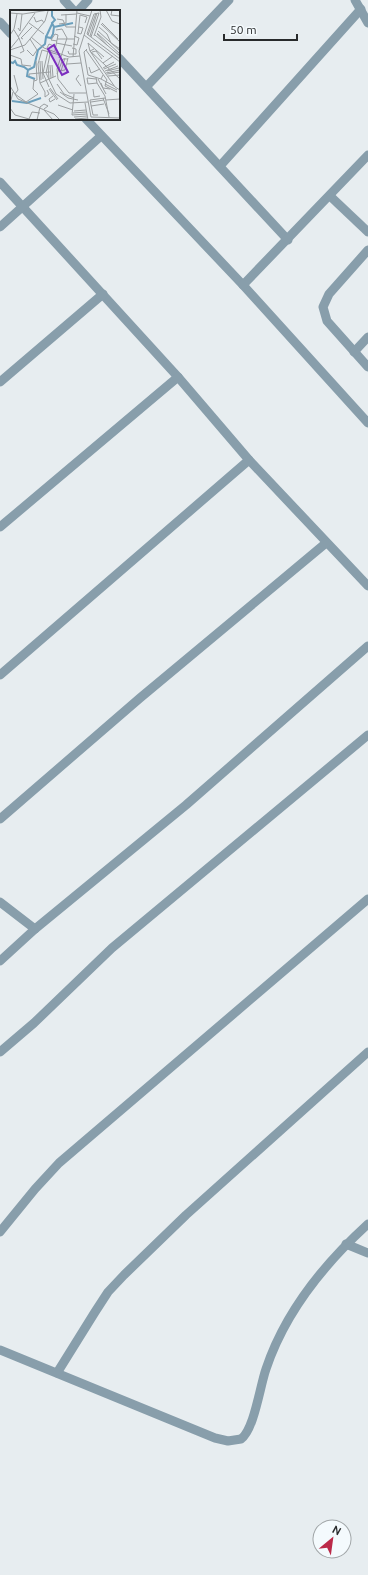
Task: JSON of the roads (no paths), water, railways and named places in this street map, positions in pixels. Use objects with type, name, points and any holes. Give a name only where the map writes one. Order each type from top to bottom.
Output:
[{"type":"street","points":[[64,0],[73,10]]},
{"type":"street","points":[[79,10],[88,0]]},
{"type":"street","points":[[147,86],[229,0]]},
{"type":"street","points":[[355,0],[368,23]]},
{"type":"street","points":[[220,166],[361,9]]},
{"type":"street","points":[[0,22],[10,33]]},
{"type":"street","points":[[120,59],[147,86],[288,240]]},
{"type":"street","points":[[87,120],[243,285],[368,423]]},
{"type":"street","points":[[0,227],[23,208],[101,136]]},
{"type":"street","points":[[243,285],[288,240],[368,155]]},
{"type":"street","points":[[0,182],[178,377],[249,460],[368,586]]},
{"type":"street","points":[[330,196],[368,232]]},
{"type":"street","points":[[368,250],[329,294],[323,307],[326,321],[368,367]]},
{"type":"street","points":[[0,382],[103,294]]},
{"type":"street","points":[[354,352],[368,337]]},
{"type":"street","points":[[0,527],[178,377]]},
{"type":"street","points":[[0,675],[249,460]]},
{"type":"street","points":[[0,819],[140,698],[326,543]]},
{"type":"street","points":[[0,960],[35,929],[186,805],[368,646]]},
{"type":"street","points":[[0,1052],[34,1023],[112,948],[368,736]]},
{"type":"street","points":[[0,1232],[35,1189],[60,1163],[368,899]]},
{"type":"street","points":[[0,902],[35,929]]},
{"type":"street","points":[[57,1373],[99,1305],[108,1292],[124,1275],[186,1215],[368,1052]]},
{"type":"street","points":[[0,1350],[215,1438],[228,1441],[240,1440],[251,1426],[266,1368],[278,1340],[301,1300],[324,1268],[346,1244],[368,1224]]},
{"type":"street","points":[[346,1244],[368,1253]]}]
